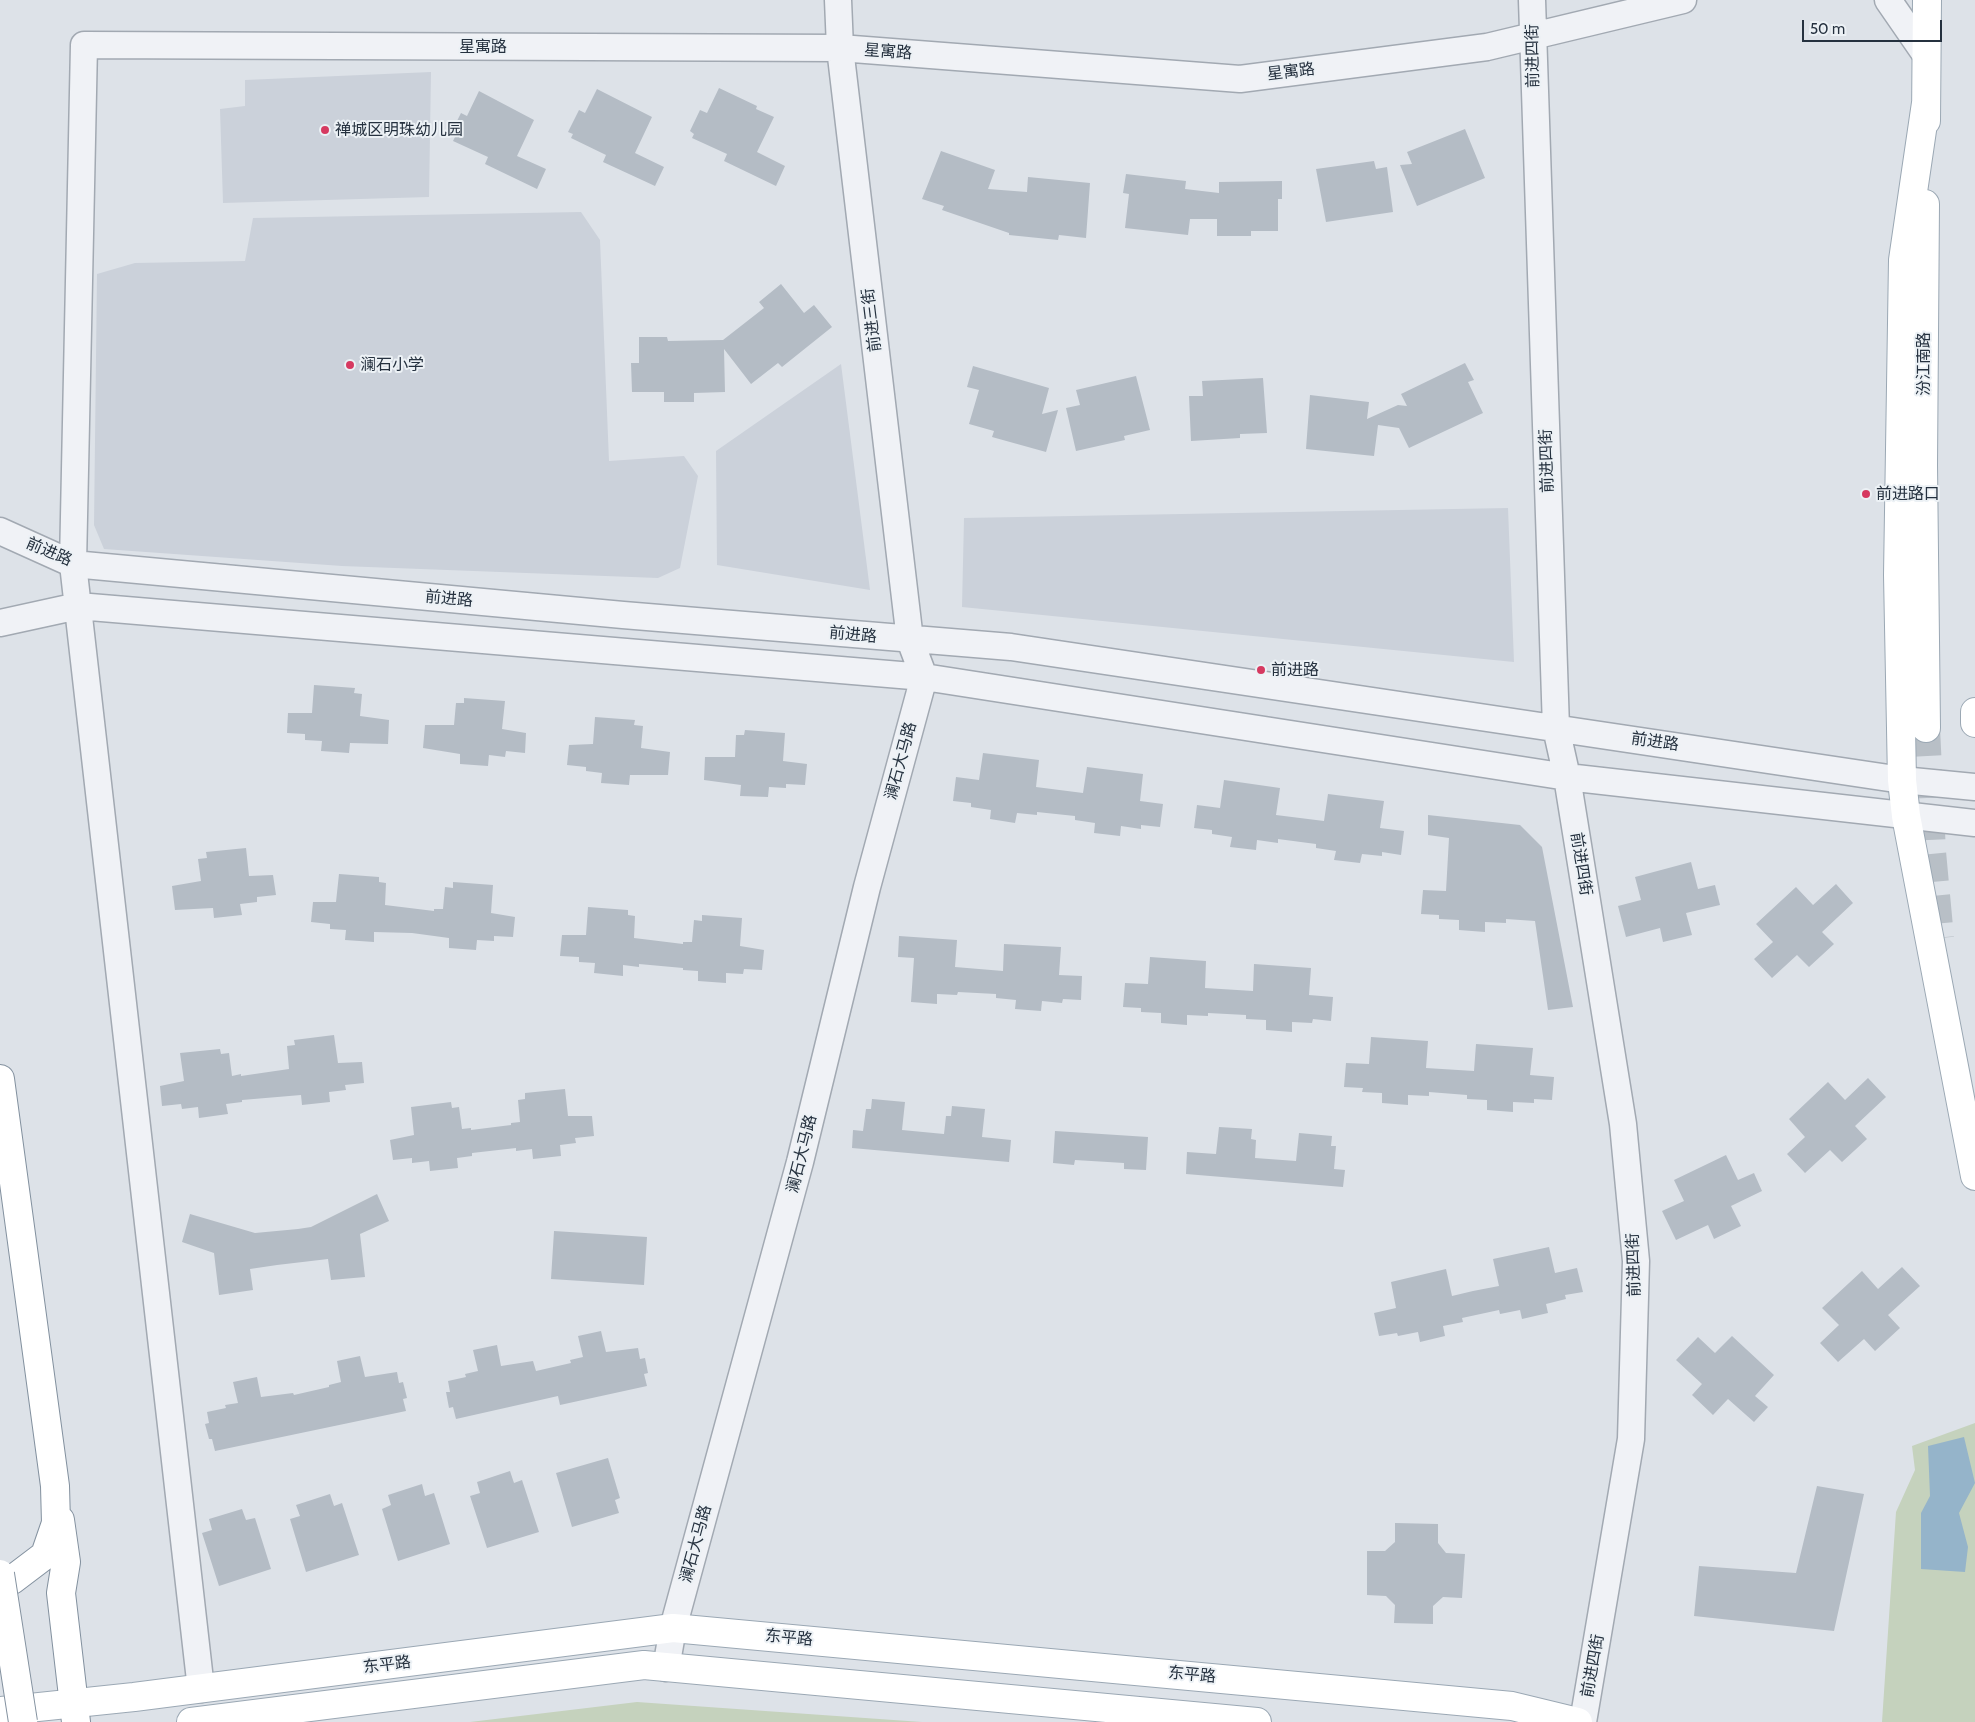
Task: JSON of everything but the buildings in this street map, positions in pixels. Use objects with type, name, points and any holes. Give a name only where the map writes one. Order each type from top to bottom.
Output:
[{"type":"main road","name":"汾江南路","points":[[1926,728],[1923,465],[1927,0]]},
{"type":"main road","points":[[1926,103],[1903,260],[1898,575],[1902,780],[1906,816],[1975,1176]]},
{"type":"main road","points":[[1975,712],[1975,723]]},
{"type":"main road","points":[[0,1079],[66,1562],[61,1593],[75,1712]]},
{"type":"main road","points":[[0,1583],[12,1580],[45,1555],[56,1523],[55,1486]]},
{"type":"main road","points":[[0,1574],[24,1722]]},
{"type":"main road","name":"东平路","points":[[0,1711],[75,1712],[201,1689],[674,1628],[1512,1706],[1578,1722]]},
{"type":"main road","name":"东平路","points":[[191,1722],[644,1665],[1257,1722]]},
{"type":"street","name":"前进三街","points":[[838,0],[840,48],[910,640]]},
{"type":"street","name":"前进四街","points":[[1532,0],[1556,728],[1567,777],[1623,1124],[1636,1261],[1631,1439],[1583,1722]]},
{"type":"street","name":"星寓路","points":[[73,564],[84,45],[840,48],[1240,79],[1487,47],[1683,0]]},
{"type":"street","points":[[1888,0],[1926,55]]},
{"type":"street","name":"前进路","points":[[0,531],[73,564],[910,640],[1011,647],[1902,780],[1975,787]]},
{"type":"street","points":[[73,564],[201,1689]]},
{"type":"street","points":[[0,623],[78,606],[924,677],[1567,777],[1975,823]]},
{"type":"street","points":[[910,640],[924,677]]},
{"type":"street","name":"澜石大马路","points":[[666,1668],[674,1628],[800,1162],[867,887],[924,677]]},
{"type":"shaded area","name":"禅城区明珠幼儿园","points":[[431,72],[429,197],[223,203],[220,109],[245,106],[245,80]]},
{"type":"shaded area","name":"澜石小学","points":[[581,212],[600,240],[609,461],[684,456],[698,476],[680,568],[658,578],[342,566],[104,549],[94,525],[97,274],[135,263],[245,261],[253,218]]},
{"type":"shaded area","points":[[841,364],[870,590],[717,565],[716,451]]},
{"type":"shaded area","points":[[1508,508],[1514,662],[962,607],[964,518]]},
{"type":"green space","points":[[1975,1423],[1975,1722],[1882,1722],[1896,1512],[1915,1470],[1912,1446]]},
{"type":"green space","points":[[637,1702],[922,1722],[470,1722]]},
{"type":"water","points":[[1964,1437],[1975,1483],[1959,1513],[1968,1547],[1965,1572],[1921,1569],[1921,1513],[1930,1496],[1928,1446]]},
{"type":"tunnel","points":[[1926,728],[1932,852],[1940,938]]},
{"type":"place","name":"禅城区明珠幼儿园","points":[[325,130]]},
{"type":"place","name":"澜石小学","points":[[350,365]]},
{"type":"place","name":"前进路口","points":[[1866,494]]},
{"type":"place","name":"前进路","points":[[1261,670]]}]
